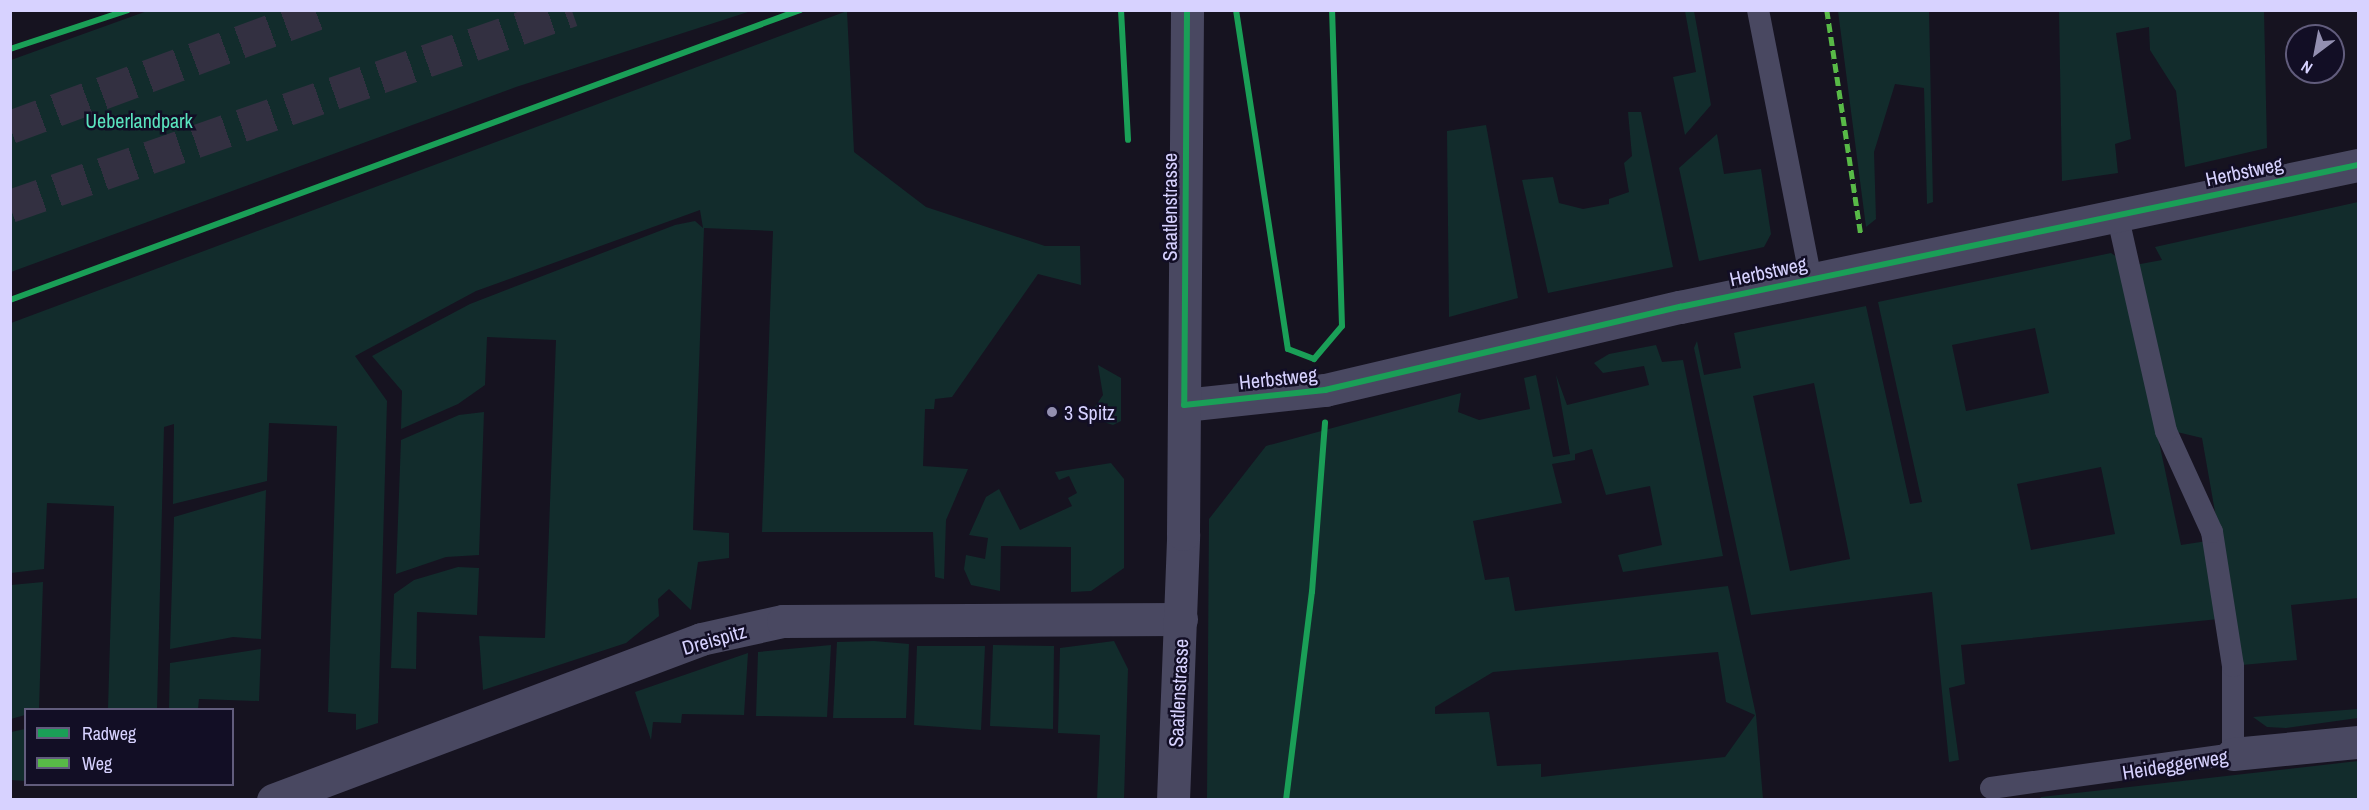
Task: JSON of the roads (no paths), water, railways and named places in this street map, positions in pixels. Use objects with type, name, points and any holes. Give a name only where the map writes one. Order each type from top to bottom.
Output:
[{"type":"street","name":"Saatlenstrasse","points":[[1173,800],[1181,619],[1187,10]]},
{"type":"street","name":"Herbstweg","points":[[1184,405],[1325,390],[1811,279],[2358,165]]},
{"type":"street","name":"Dreispitz","points":[[273,800],[701,639],[783,621],[1181,619]]},
{"type":"street","name":"Heideggerweg","points":[[2233,754],[2358,742]]},
{"type":"lane","points":[[1758,10],[1811,279]]},
{"type":"lane","points":[[2117,214],[2166,431],[2212,532],[2233,666],[2233,754]]},
{"type":"lane","name":"Heideggerweg","points":[[1991,788],[2233,754]]},
{"type":"tunnel","points":[[10,127],[327,10]]},
{"type":"tunnel","points":[[10,206],[572,10]]},
{"type":"place","name":"3 Spitz","points":[[1052,412]]},
{"type":"park label","name":"Ueberlandpark","points":[[139,120]]}]
